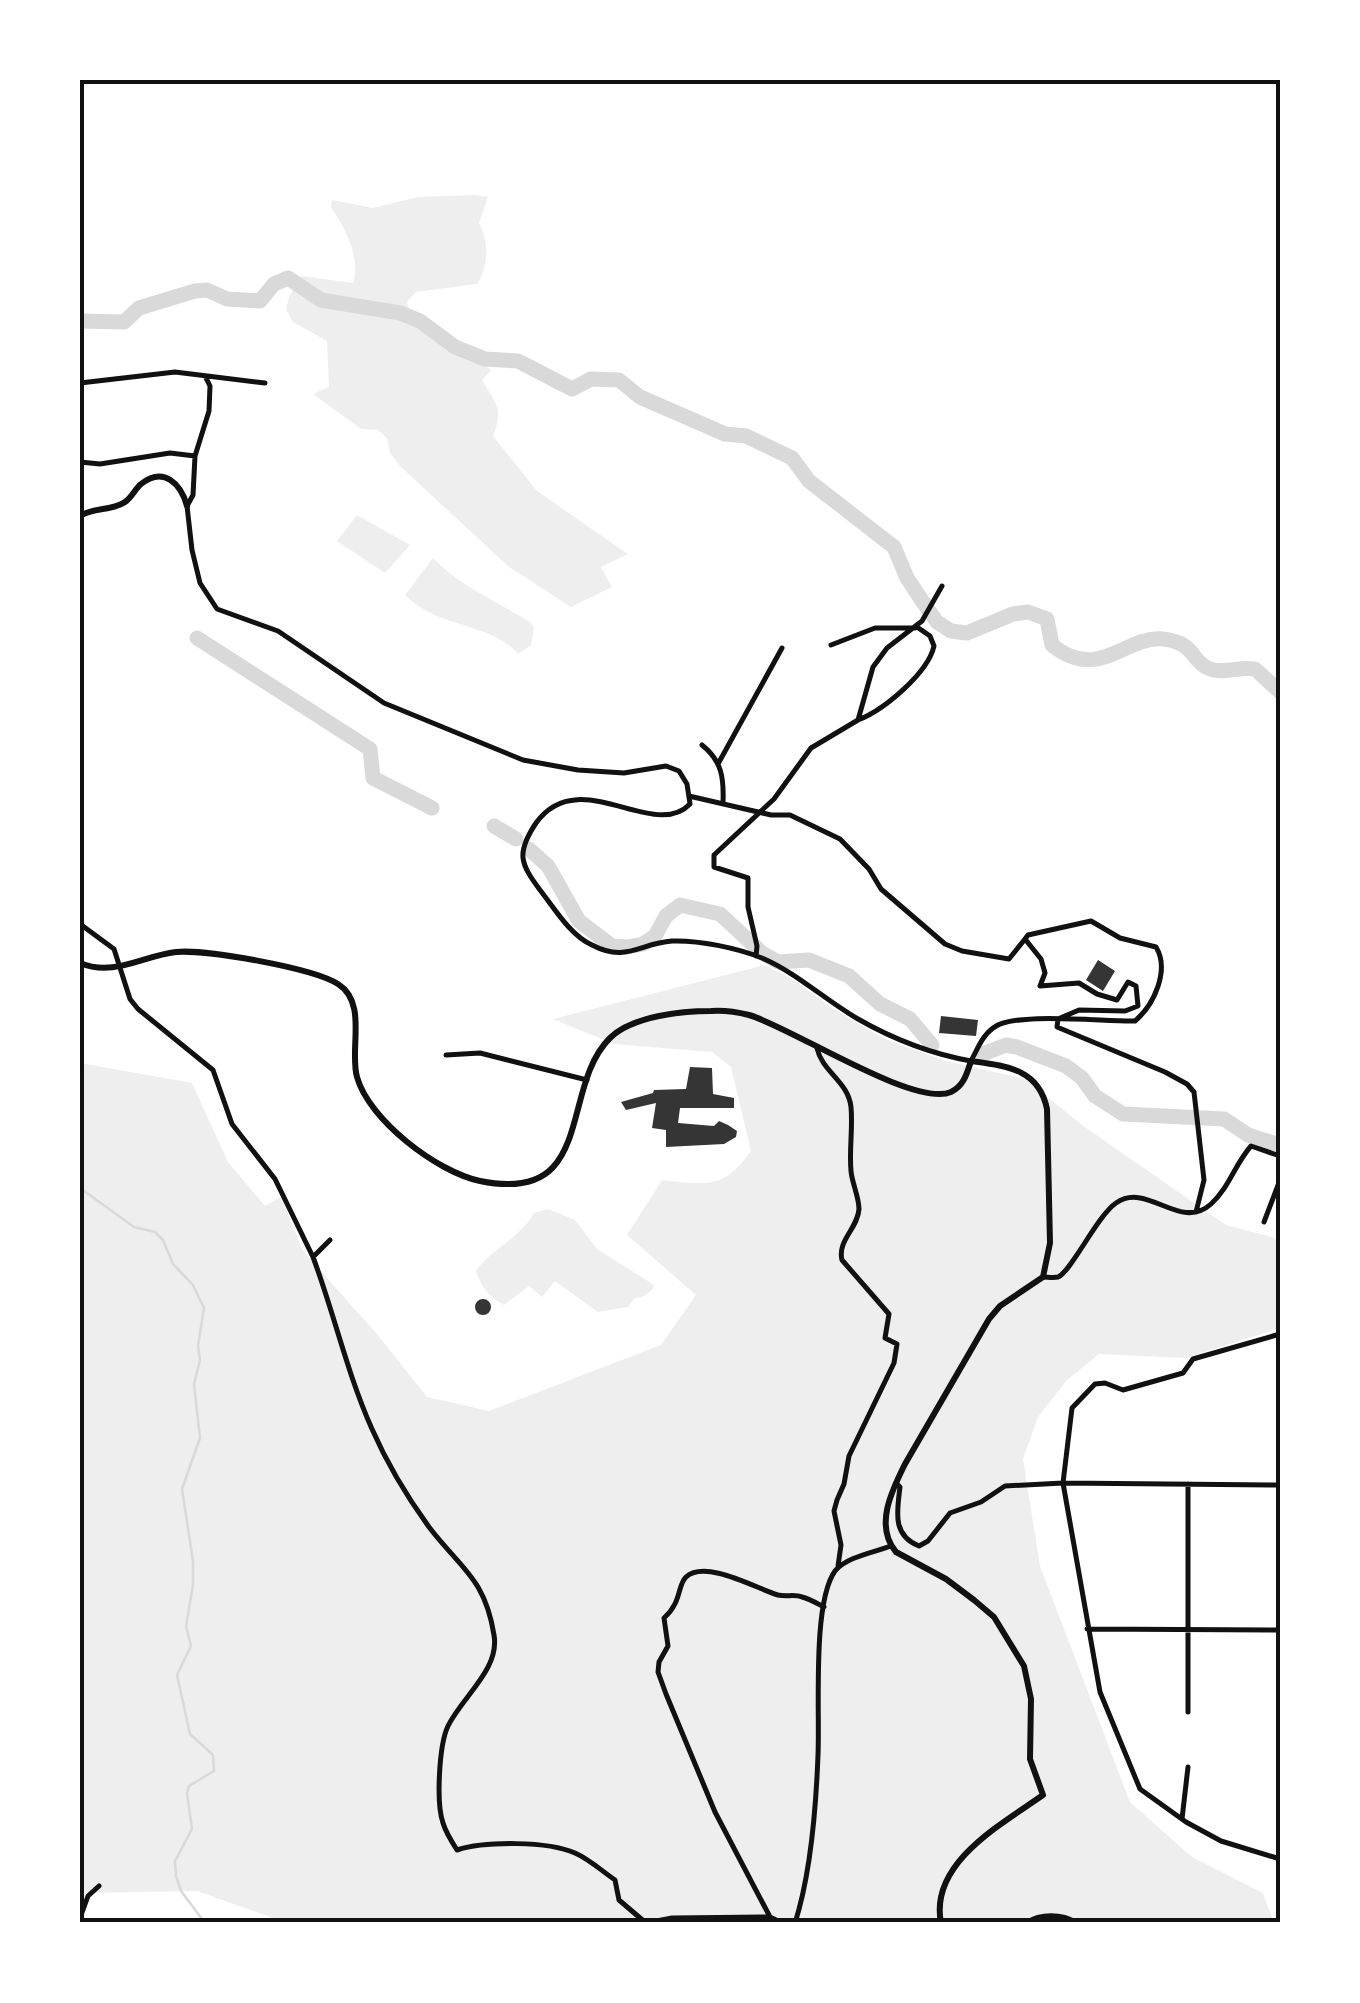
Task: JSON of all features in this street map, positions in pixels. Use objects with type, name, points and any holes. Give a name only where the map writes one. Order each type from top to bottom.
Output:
[{"type":"street","points":[[80,383],[154,373],[265,383]]},
{"type":"street","points":[[187,506],[193,496],[194,456],[209,412],[210,386],[206,378]]},
{"type":"street","points":[[80,462],[100,464],[170,453],[194,456]]},
{"type":"street","points":[[80,516],[127,501],[142,484],[154,478],[168,478],[178,483],[187,506],[200,583],[217,609],[278,632],[384,703],[522,760],[578,770],[624,773],[666,766],[679,771],[690,796],[690,804],[684,810],[657,814],[588,800],[552,804],[525,842],[522,855],[526,873],[576,934],[605,951],[621,954],[674,941],[757,951],[857,1018],[897,1038],[946,1056],[1029,1075],[1044,1096],[1050,1229],[1048,1261],[1042,1277]]},
{"type":"street","points":[[858,720],[873,667],[887,648],[916,627],[942,586]]},
{"type":"street","points":[[757,951],[748,907],[748,878],[714,867],[714,855],[774,800],[811,748],[871,715],[927,668],[934,646],[930,636],[916,627],[875,628],[832,645]]},
{"type":"street","points":[[718,764],[782,648]]},
{"type":"street","points":[[702,744],[716,756],[724,804]]},
{"type":"street","points":[[80,963],[100,969],[170,953],[208,952],[338,984],[354,1004],[356,1073],[363,1094],[391,1126],[423,1152],[463,1176],[507,1184],[526,1182],[560,1160],[598,1052],[620,1030],[646,1021],[708,1010],[746,1014],[905,1086],[936,1095],[947,1094],[962,1084],[979,1044],[994,1026],[1016,1020],[1135,1020],[1152,1005],[1160,953],[1146,942],[1120,938],[1091,920],[1028,935],[1010,960],[962,951],[945,944],[881,890],[869,869],[840,838],[790,816],[690,796]]},
{"type":"street","points":[[80,924],[108,941],[122,967],[130,999],[138,1009],[214,1070],[232,1124],[274,1178],[312,1257],[372,1431],[428,1526],[482,1588],[495,1642],[494,1662],[478,1679],[447,1728],[442,1761],[438,1804],[443,1825],[457,1850],[492,1844],[554,1846],[578,1854],[615,1880],[620,1900],[646,1923],[672,1918],[770,1917],[782,1923]]},
{"type":"street","points":[[1025,939],[1040,958],[1045,973],[1040,986],[1079,984],[1117,1000],[1128,982],[1139,994],[1138,1006],[1126,1011],[1079,1010],[1058,1019]]},
{"type":"street","points":[[1058,1019],[1057,1027],[1062,1032],[1090,1040],[1186,1084],[1194,1092],[1204,1180],[1196,1212]]},
{"type":"street","points":[[795,1923],[808,1872],[818,1761],[818,1682],[824,1607],[838,1566],[840,1545],[834,1511],[849,1456],[894,1362],[897,1344],[886,1338],[889,1314],[842,1260],[840,1252],[859,1211],[849,1150],[851,1108],[848,1091],[820,1062],[816,1048]]},
{"type":"street","points":[[446,1055],[480,1054],[587,1080]]},
{"type":"street","points":[[941,1923],[938,1910],[943,1890],[966,1854],[1043,1795],[1030,1759],[1030,1684],[1024,1666],[994,1617],[946,1579],[891,1546],[885,1524],[896,1482],[989,1319],[1000,1306],[1042,1277],[1058,1276],[1067,1270],[1112,1206],[1126,1197],[1140,1196],[1166,1208],[1196,1212],[1209,1207],[1224,1189],[1236,1162],[1251,1146],[1280,1156]]},
{"type":"street","points":[[1264,1222],[1280,1180]]},
{"type":"street","points":[[312,1257],[330,1240]]},
{"type":"street","points":[[1280,1334],[1194,1359],[1182,1372],[1123,1390],[1106,1383],[1096,1384],[1072,1408],[1063,1483],[1087,1629],[1106,1710],[1140,1788],[1221,1841],[1280,1859]]},
{"type":"street","points":[[896,1482],[900,1488],[896,1520],[902,1534],[920,1546],[950,1514],[981,1502],[1005,1486],[1280,1485]]},
{"type":"street","points":[[1188,1484],[1188,1712]]},
{"type":"street","points":[[838,1566],[891,1546]]},
{"type":"street","points":[[770,1917],[716,1812],[658,1672],[668,1646],[664,1618],[679,1600],[682,1581],[690,1574],[708,1572],[781,1596],[801,1596],[824,1607]]},
{"type":"street","points":[[1087,1629],[1280,1630]]},
{"type":"street","points":[[1182,1819],[1188,1767]]},
{"type":"street","points":[[80,1918],[88,1896],[99,1886]]},
{"type":"street","points":[[1027,1923],[1042,1916],[1076,1923]]},
{"type":"shaded area","points":[[418,197],[488,197],[479,223],[486,254],[477,284],[416,292],[407,302],[414,318],[433,339],[491,370],[482,380],[498,412],[493,436],[537,491],[628,554],[601,567],[612,587],[571,607],[509,567],[401,467],[390,453],[387,438],[378,430],[361,429],[313,394],[329,387],[327,341],[293,322],[286,310],[302,276],[353,283],[353,254],[331,207],[332,200],[373,208]]},
{"type":"shaded area","points":[[357,515],[410,545],[385,573],[337,541]]},
{"type":"shaded area","points":[[433,558],[466,585],[530,622],[534,628],[531,645],[518,654],[494,636],[432,614],[405,595]]},
{"type":"shaded area","points":[[765,965],[885,1039],[946,1061],[1025,1079],[1082,1125],[1226,1225],[1280,1242],[1280,1328],[1186,1358],[1099,1354],[1067,1380],[1038,1417],[1023,1459],[1040,1566],[1130,1802],[1192,1857],[1263,1893],[1274,1923],[287,1923],[197,1891],[80,1893],[80,1063],[192,1083],[228,1162],[265,1206],[281,1197],[303,1251],[427,1397],[489,1411],[661,1345],[696,1295],[627,1235],[662,1180],[713,1182],[732,1173],[751,1151],[731,1067],[712,1052],[614,1044],[553,1019]]},
{"type":"shaded area","points":[[548,1209],[575,1220],[597,1249],[654,1286],[628,1307],[598,1312],[555,1281],[542,1297],[529,1286],[504,1305],[494,1299],[482,1286],[476,1270],[522,1229],[534,1213]]},
{"type":"building","points":[[1098,960],[1115,971],[1103,991],[1086,980]]},
{"type":"building","points":[[941,1016],[978,1020],[976,1036],[939,1033]]},
{"type":"building","points":[[690,1067],[712,1068],[713,1094],[734,1098],[734,1108],[680,1108],[678,1123],[714,1126],[719,1121],[728,1125],[737,1131],[736,1137],[724,1144],[666,1147],[666,1130],[652,1128],[656,1103],[626,1110],[621,1102],[654,1090],[686,1089]]},
{"type":"building","points":[[483,1299],[491,1307],[483,1315],[475,1307]]},
{"type":"waterway","points":[[80,321],[124,322],[139,308],[195,291],[207,290],[227,299],[260,301],[274,284],[288,278],[321,300],[400,313],[420,321],[455,347],[485,359],[518,361],[572,389],[591,379],[619,380],[640,397],[725,434],[746,436],[792,458],[809,481],[894,547],[907,578],[925,605],[937,622],[951,631],[967,633],[1028,612],[1047,619],[1052,645],[1084,660],[1163,639],[1181,644],[1202,665],[1213,670],[1255,669],[1280,692]]},
{"type":"waterway","points":[[197,638],[370,749],[373,778],[432,808]]},
{"type":"waterway","points":[[494,826],[516,839]]},
{"type":"waterway","points":[[529,849],[548,866],[579,921],[612,946],[643,944],[655,936],[666,916],[680,905],[720,914],[762,953],[778,962],[809,960],[849,976],[880,1004],[910,1019],[932,1045]]},
{"type":"waterway","points":[[983,1054],[1006,1045],[1017,1047],[1066,1066],[1082,1078],[1095,1096],[1123,1114],[1224,1119],[1248,1135],[1280,1145]]},
{"type":"waterway","points":[[80,1188],[134,1227],[155,1232],[163,1240],[173,1264],[193,1285],[204,1308],[194,1384],[200,1438],[182,1489],[193,1561],[186,1626],[191,1646],[177,1675],[190,1734],[213,1755],[214,1771],[189,1786],[192,1829],[175,1861],[181,1891],[205,1923]]}]
